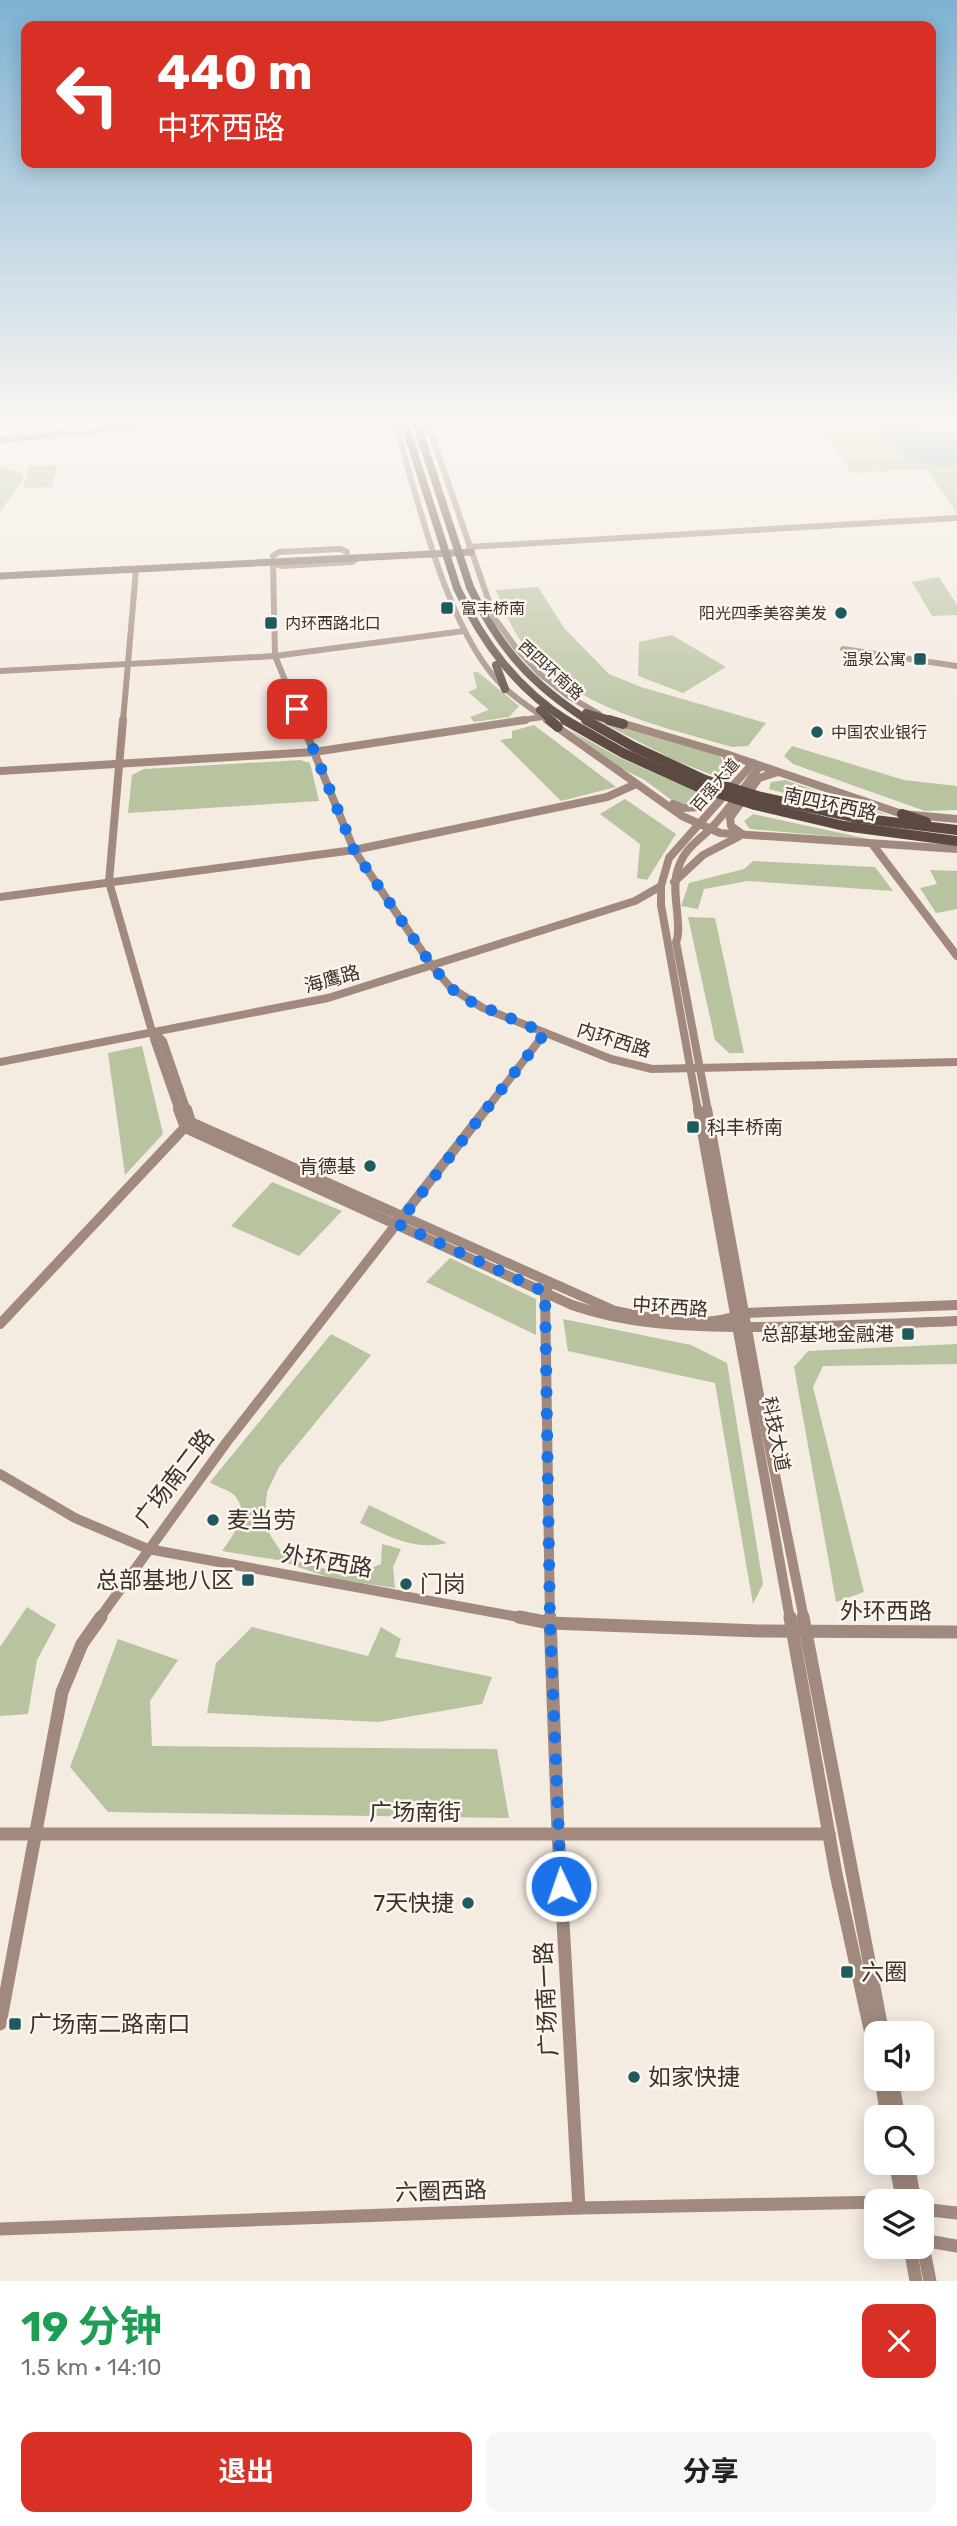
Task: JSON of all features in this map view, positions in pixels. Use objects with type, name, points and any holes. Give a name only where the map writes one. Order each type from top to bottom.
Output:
[{"type":"highway","name":"西四环南路","points":[[438,528],[471,622],[494,658],[531,695],[587,734],[630,758],[702,783]]},
{"type":"highway","name":"西四环南路","points":[[451,528],[470,587],[495,638],[541,687],[558,703],[638,751],[702,783]]},
{"type":"highway","points":[[511,644],[541,687]]},
{"type":"highway","points":[[494,658],[506,689]]},
{"type":"highway","points":[[531,695],[538,708],[558,727]]},
{"type":"highway","points":[[558,703],[623,724]]},
{"type":"highway","name":"南四环西路","points":[[702,783],[866,830],[957,841]]},
{"type":"highway","name":"南四环西路","points":[[758,801],[882,822],[957,829]]},
{"type":"highway","points":[[902,814],[957,829]]},
{"type":"main road","points":[[0,576],[136,570],[346,552],[470,550]]},
{"type":"main road","points":[[0,570],[357,559],[433,551]]},
{"type":"main road","points":[[695,840],[701,807]]},
{"type":"main road","name":"科技大道","points":[[694,1068],[661,905],[661,886],[669,858],[699,825]]},
{"type":"street","name":"西四环南路","points":[[426,528],[464,631],[484,664],[506,689],[636,784],[699,825],[710,829]]},
{"type":"street","name":"西四环南路","points":[[463,528],[495,619],[511,644],[569,699],[623,724],[756,765]]},
{"type":"street","points":[[470,550],[820,528]]},
{"type":"street","points":[[429,538],[465,536]]},
{"type":"street","name":"内环西路","points":[[273,560],[275,656],[354,850],[432,966],[451,988],[465,999],[545,1033],[633,1065],[652,1069],[957,1062]]},
{"type":"street","points":[[0,1324],[188,1125],[155,1042],[155,1033],[109,882],[136,570]]},
{"type":"street","points":[[0,671],[275,656],[464,631]]},
{"type":"street","points":[[843,649],[957,666]]},
{"type":"street","points":[[0,771],[314,752],[543,717]]},
{"type":"street","points":[[650,793],[661,795],[683,808],[701,807],[731,769],[726,754]]},
{"type":"street","name":"南四环西路","points":[[756,765],[902,814],[957,819]]},
{"type":"street","name":"百强大道","points":[[699,825],[756,765]]},
{"type":"street","name":"百强大道","points":[[710,829],[756,765]]},
{"type":"street","points":[[743,835],[731,826],[730,818],[759,778],[779,772]]},
{"type":"street","points":[[0,897],[354,850],[607,797],[636,784]]},
{"type":"street","name":"南四环西路","points":[[710,829],[743,835],[957,849]]},
{"type":"street","name":"科技大道","points":[[710,829],[695,840],[675,870],[674,902],[679,936],[676,942],[694,1068],[741,1322],[829,1833],[869,2021]]},
{"type":"street","points":[[674,882],[683,871],[721,843],[743,835]]},
{"type":"street","points":[[873,845],[957,956]]},
{"type":"street","name":"海鹰路","points":[[0,1062],[328,998],[635,901],[661,886]]},
{"type":"street","name":"广场南二路","points":[[0,2024],[62,1692],[82,1644],[226,1443],[545,1033]]},
{"type":"street","name":"中环西路","points":[[188,1125],[547,1289],[591,1312],[638,1325],[957,1321]]},
{"type":"street","name":"广场南一路","points":[[547,1289],[550,1623],[558,1832],[579,2208]]},
{"type":"street","name":"中环西路","points":[[741,1322],[957,1305]]},
{"type":"street","name":"科技大道","points":[[741,1322],[806,1632],[881,2021]]},
{"type":"street","name":"外环西路","points":[[0,1474],[75,1518],[148,1549],[550,1623],[806,1632],[957,1632]]},
{"type":"street","name":"广场南街","points":[[0,1834],[829,1833]]},
{"type":"street","name":"六圈西路","points":[[0,2229],[579,2208],[864,2202]]},
{"type":"street","points":[[934,2211],[957,2213]]},
{"type":"street","points":[[934,2243],[957,2246]]},
{"type":"street","points":[[912,2259],[916,2281]]},
{"type":"street","points":[[926,2259],[930,2281]]},
{"type":"green space","points":[[939,577],[957,605],[957,615],[932,616],[912,582]]},
{"type":"green space","points":[[538,587],[565,629],[609,674],[641,687],[766,723],[748,746],[732,747],[621,712],[570,687],[526,648],[512,627],[496,590]]},
{"type":"green space","points":[[672,635],[726,667],[683,693],[638,676],[639,642]]},
{"type":"green space","points":[[473,672],[478,672],[519,706],[509,717],[474,722],[470,717],[489,710],[468,692],[477,688]]},
{"type":"green space","points":[[587,715],[720,756],[726,767],[717,777],[674,760]]},
{"type":"green space","points":[[534,725],[616,787],[561,801],[500,740],[512,738],[512,731]]},
{"type":"green space","points":[[568,729],[620,758],[702,794],[696,803],[677,804],[643,779],[620,768]]},
{"type":"green space","points":[[792,746],[904,780],[957,786],[957,810],[925,811],[793,764],[784,756]]},
{"type":"green space","points":[[300,760],[310,763],[319,801],[128,813],[132,775],[144,769]]},
{"type":"green space","points":[[785,780],[888,815],[826,804],[769,789],[771,782]]},
{"type":"green space","points":[[625,799],[676,834],[647,880],[637,878],[640,844],[600,814]]},
{"type":"green space","points":[[753,814],[873,840],[750,829],[744,821]]},
{"type":"green space","points":[[753,861],[875,867],[893,891],[748,881],[704,889],[698,909],[681,906],[689,883],[744,869]]},
{"type":"green space","points":[[930,870],[957,871],[957,909],[936,913],[920,888],[937,884]]},
{"type":"green space","points":[[688,917],[715,918],[744,1053],[729,1053],[715,1040]]},
{"type":"green space","points":[[142,1046],[163,1134],[125,1175],[108,1053]]},
{"type":"green space","points":[[272,1182],[342,1211],[299,1256],[231,1226]]},
{"type":"green space","points":[[450,1258],[536,1299],[536,1335],[426,1282]]},
{"type":"green space","points":[[563,1319],[691,1345],[727,1363],[763,1584],[753,1604],[715,1383],[568,1351]]},
{"type":"green space","points":[[331,1334],[371,1355],[279,1467],[267,1492],[265,1513],[270,1535],[282,1553],[302,1563],[333,1571],[362,1572],[381,1564],[382,1544],[401,1549],[393,1567],[395,1588],[333,1579],[278,1560],[222,1551],[236,1529],[241,1513],[240,1505],[230,1492],[210,1482]]},
{"type":"green space","points":[[957,1344],[957,1364],[823,1366],[813,1387],[864,1592],[836,1602],[794,1367],[808,1351]]},
{"type":"green space","points":[[369,1505],[447,1543],[412,1544],[360,1523]]},
{"type":"green space","points":[[27,1607],[56,1625],[37,1660],[28,1714],[0,1716],[0,1647]]},
{"type":"green space","points":[[252,1627],[368,1656],[381,1627],[401,1639],[395,1657],[492,1677],[482,1704],[378,1722],[207,1713],[216,1663]]},
{"type":"green space","points":[[118,1639],[178,1660],[150,1701],[152,1746],[497,1749],[509,1818],[108,1812],[70,1767]]},
{"type":"place","name":"富丰桥南","points":[[447,608]]},
{"type":"place","name":"阳光四季美容美发","points":[[841,613]]},
{"type":"place","name":"内环西路北口","points":[[271,623]]},
{"type":"place","name":"温泉公寓","points":[[920,659]]},
{"type":"place","name":"中国农业银行","points":[[817,732]]},
{"type":"place","name":"科丰桥南","points":[[693,1127]]},
{"type":"place","name":"肯德基","points":[[370,1166]]},
{"type":"place","name":"总部基地金融港","points":[[908,1334]]},
{"type":"place","name":"麦当劳","points":[[213,1520]]},
{"type":"place","name":"总部基地八区","points":[[248,1580]]},
{"type":"place","name":"门岗","points":[[406,1584]]},
{"type":"place","name":"7天快捷","points":[[468,1903]]},
{"type":"place","name":"六圈","points":[[847,1972]]},
{"type":"place","name":"广场南二路南口","points":[[15,2024]]},
{"type":"place","name":"如家快捷","points":[[634,2077]]},
{"type":"route","points":[[297,709],[354,850],[432,966],[451,988],[465,999],[545,1033],[398,1224],[545,1292],[551,1525],[550,1623],[561,1886]]}]
